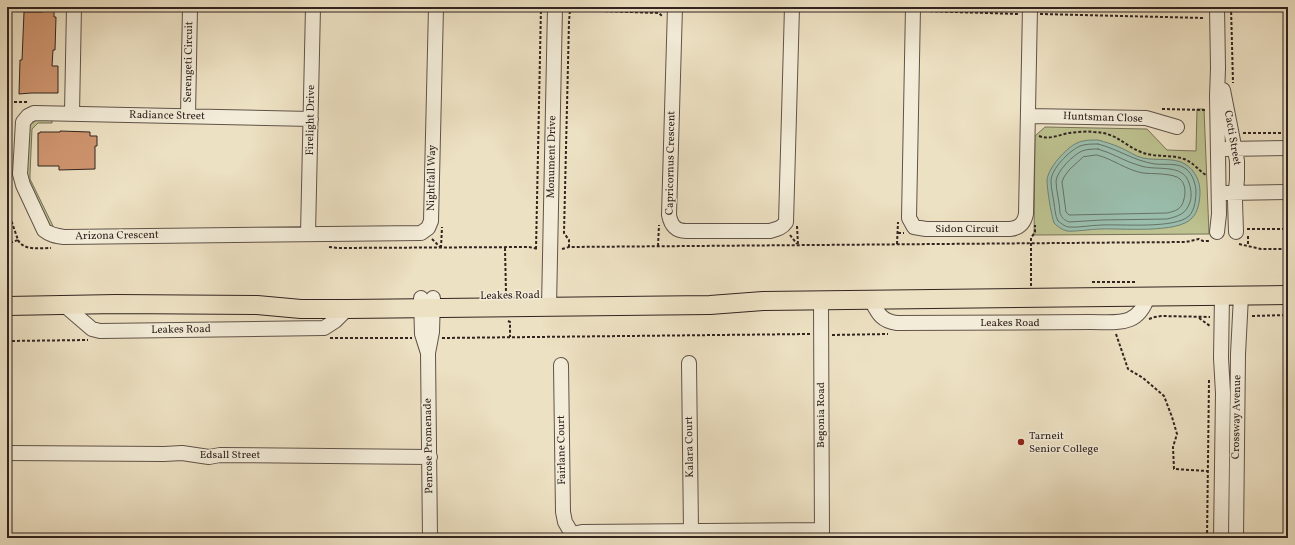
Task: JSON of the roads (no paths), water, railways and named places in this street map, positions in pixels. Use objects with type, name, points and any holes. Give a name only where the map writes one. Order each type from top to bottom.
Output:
[{"type":"main road","name":"Leakes Road","points":[[257,305],[322,299],[427,303],[549,301],[710,305],[763,301],[1288,295]]},
{"type":"main road","name":"Leakes Road","points":[[7,306],[257,305],[301,309],[347,309],[427,303]]},
{"type":"street","points":[[72,113],[74,7]]},
{"type":"street","name":"Serengeti Circuit","points":[[188,116],[190,7]]},
{"type":"street","name":"Firelight Drive","points":[[308,234],[313,7]]},
{"type":"street","name":"Capricornus Crescent","points":[[675,7],[669,214],[670,221],[675,228],[683,231],[770,231],[777,230],[786,222],[797,8]]},
{"type":"street","name":"Cacti Street","points":[[1216,236],[1219,214],[1217,7]]},
{"type":"street","name":"Monument Drive","points":[[549,301],[555,8]]},
{"type":"street","name":"Sidon Circuit","points":[[913,9],[909,218],[914,227],[926,229],[1010,229],[1021,225],[1024,222],[1026,214],[1030,10]]},
{"type":"street","name":"Nightfall Way","points":[[308,234],[417,234],[425,231],[430,225],[441,10]]},
{"type":"street","name":"Cacti Street","points":[[1218,68],[1235,149],[1237,179],[1236,235]]},
{"type":"street","name":"Radiance Street","points":[[25,118],[30,114],[37,113],[72,113],[311,119]]},
{"type":"street","name":"Huntsman Close","points":[[1028,116],[1146,118],[1177,127]]},
{"type":"street","name":"Arizona Crescent","points":[[25,118],[22,126],[20,174],[23,185],[41,224],[44,230],[50,234],[64,236],[308,234]]},
{"type":"street","points":[[1218,149],[1288,148]]},
{"type":"street","points":[[1219,193],[1288,192]]},
{"type":"street","name":"Leakes Road","points":[[871,300],[883,319],[889,322],[897,323],[1116,322],[1135,318],[1141,313],[1148,296]]},
{"type":"street","name":"Crossway Avenue","points":[[1221,538],[1223,393],[1221,358],[1216,317],[1222,296]]},
{"type":"street","name":"Crossway Avenue","points":[[1236,538],[1238,354],[1241,296]]},
{"type":"street","name":"Begonia Road","points":[[821,300],[822,534]]},
{"type":"street","name":"Penrose Promenade","points":[[427,303],[430,538]]},
{"type":"street","name":"Leakes Road","points":[[64,305],[92,329],[100,331],[324,328],[335,322],[347,309]]},
{"type":"street","name":"Kalara Court","points":[[689,363],[690,531]]},
{"type":"street","name":"Fairlane Court","points":[[561,365],[563,512],[570,536]]},
{"type":"street","name":"Edsall Street","points":[[7,453],[164,454],[176,452],[209,457],[220,455],[430,457]]},
{"type":"street","points":[[570,536],[582,532],[690,531],[822,534]]},
{"type":"water","points":[[1098,140],[1122,148],[1140,157],[1176,161],[1189,166],[1198,180],[1200,188],[1199,203],[1194,216],[1185,223],[1162,228],[1067,231],[1058,227],[1054,223],[1048,195],[1048,175],[1054,164],[1068,149],[1082,141]]},
{"type":"place","name":"Tarneit Senior College","points":[[1021,442]]}]
